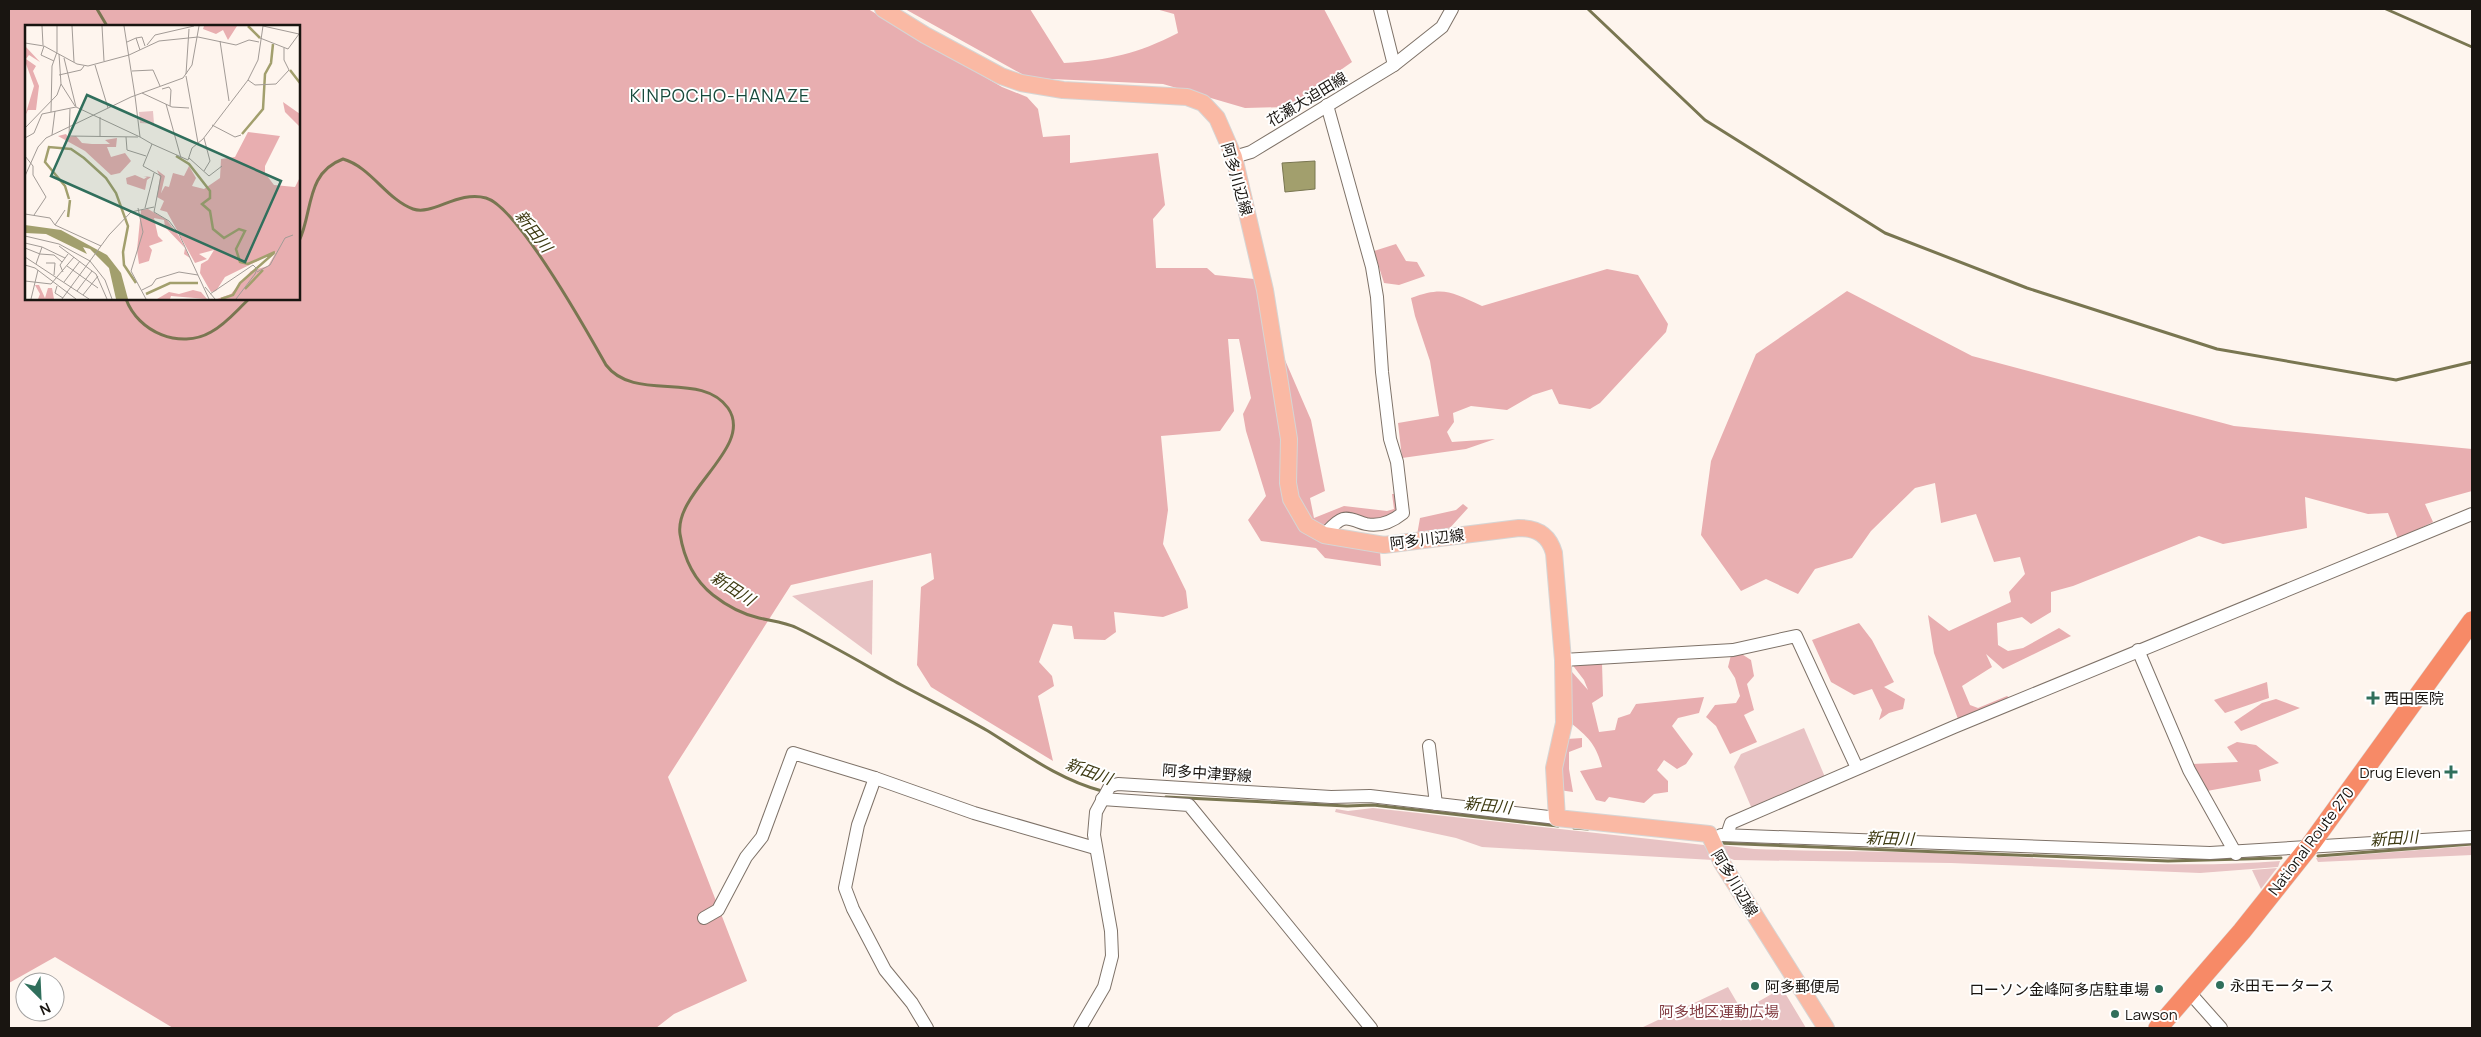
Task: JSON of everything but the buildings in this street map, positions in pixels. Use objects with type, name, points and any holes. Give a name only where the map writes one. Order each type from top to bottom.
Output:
[{"type":"highway","name":"National Route 270","points":[[2158,1028],[2190,992],[2308,848],[2472,622]]},
{"type":"main road","name":"阿多川辺線","points":[[883,9],[925,35],[1001,76],[1021,83],[1063,90],[1187,97],[1203,103],[1217,118],[1234,157],[1265,290],[1289,439],[1288,483],[1291,499],[1306,524],[1324,534],[1384,545],[1518,528],[1542,533],[1548,539],[1554,553],[1563,660],[1564,723],[1554,768],[1557,818],[1710,839],[1826,1028]]},
{"type":"street","points":[[1380,9],[1394,65]]},
{"type":"street","name":"花瀬大迫田線","points":[[1234,157],[1251,152],[1394,65],[1442,27],[1452,9]]},
{"type":"street","points":[[1324,534],[1340,520],[1348,518],[1368,524],[1382,524],[1395,520],[1403,513],[1397,462],[1390,439],[1374,277],[1327,105]]},
{"type":"street","points":[[1727,835],[1730,823],[1857,768],[2138,650],[2472,514]]},
{"type":"street","points":[[1563,660],[1733,650],[1796,636],[1857,768]]},
{"type":"street","points":[[2138,650],[2189,770],[2236,854]]},
{"type":"street","points":[[1429,746],[1436,804]]},
{"type":"street","points":[[704,918],[718,910],[746,857],[762,837],[793,753],[875,778],[974,813],[1095,848]]},
{"type":"street","points":[[875,778],[858,825],[845,888],[853,909],[885,970],[912,1003],[926,1028]]},
{"type":"street","name":"阿多中津野線","points":[[1104,794],[1118,784],[1331,796],[1370,796],[1557,818]]},
{"type":"street","points":[[1080,1028],[1104,987],[1112,956],[1111,930],[1095,848],[1096,812],[1104,794],[1189,804],[1371,1028]]},
{"type":"street","points":[[1710,839],[1727,835],[2236,854],[2472,837]]},
{"type":"street","points":[[2190,992],[2221,1028]]},
{"type":"green space","points":[[873,580],[872,655],[792,596]]},
{"type":"green space","points":[[1804,728],[1825,777],[1752,809],[1734,767],[1741,754]]},
{"type":"green space","points":[[1373,808],[1704,845],[1713,860],[1482,847],[1456,838],[1335,812],[1336,809],[1348,811]]},
{"type":"green space","points":[[1720,845],[1754,849],[1956,854],[2096,862],[2206,864],[2280,861],[2278,867],[2200,873],[1951,863],[1734,860],[1724,856]]},
{"type":"green space","points":[[2472,846],[2472,855],[2318,862],[2316,858]]},
{"type":"green space","points":[[2277,868],[2261,889],[2252,870]]},
{"type":"green space","name":"阿多地区運動広場","points":[[1728,987],[1742,1011],[1782,988],[1806,1028],[1641,1028]]},
{"type":"shaded area","points":[[9,9],[868,9],[1002,87],[1027,97],[1038,109],[1043,137],[1070,135],[1070,163],[1158,153],[1165,205],[1153,219],[1156,268],[1207,268],[1215,275],[1254,279],[1285,360],[1311,420],[1325,491],[1310,498],[1314,518],[1344,506],[1387,511],[1394,509],[1392,494],[1397,494],[1399,512],[1393,516],[1322,528],[1380,551],[1381,566],[1325,558],[1316,548],[1261,541],[1248,520],[1266,496],[1246,431],[1243,414],[1251,398],[1239,339],[1228,339],[1234,411],[1220,431],[1161,436],[1168,510],[1163,544],[1186,591],[1188,608],[1163,617],[1114,612],[1116,632],[1105,640],[1074,639],[1072,626],[1053,624],[1039,662],[1052,676],[1054,686],[1038,696],[1053,761],[931,687],[917,665],[921,587],[934,579],[931,553],[791,585],[668,777],[747,981],[674,1014],[656,1028],[173,1028],[55,957],[28,972],[15,972],[15,980],[9,983]]},
{"type":"shaded area","points":[[905,9],[1030,9],[1064,63],[1122,55],[1178,33],[1174,14],[1156,9],[1324,9],[1352,62],[1288,107],[1245,108],[1163,84],[1029,78]]},
{"type":"shaded area","points":[[1315,161],[1315,189],[1285,192],[1282,163]]},
{"type":"shaded area","points":[[1396,244],[1406,261],[1417,262],[1425,276],[1399,285],[1384,283],[1374,251]]},
{"type":"shaded area","points":[[1607,269],[1638,275],[1668,324],[1666,332],[1600,403],[1590,409],[1559,404],[1552,389],[1533,395],[1507,410],[1471,406],[1453,413],[1454,422],[1447,432],[1452,442],[1495,439],[1466,449],[1402,458],[1398,423],[1439,416],[1430,361],[1411,298],[1432,292],[1447,292],[1482,306]]},
{"type":"shaded area","points":[[1847,291],[1972,356],[2234,426],[2472,449],[2472,491],[2425,504],[2433,522],[2398,539],[2388,513],[2368,514],[2305,497],[2307,528],[2223,544],[2199,536],[2073,586],[2051,592],[2051,612],[2031,624],[2022,617],[1997,623],[1998,645],[2008,651],[2023,648],[2059,628],[2071,636],[2003,669],[1986,654],[1992,667],[1962,686],[1970,705],[1978,708],[2007,696],[2011,699],[1958,719],[1934,653],[1928,615],[1949,631],[2011,602],[2009,592],[2025,574],[2020,557],[1994,562],[1976,514],[1941,523],[1935,483],[1915,488],[1871,531],[1852,558],[1815,569],[1798,594],[1766,579],[1741,591],[1701,535],[1711,461],[1756,354]]},
{"type":"shaded area","points":[[1463,504],[1468,508],[1448,530],[1417,535],[1420,518],[1456,510]]},
{"type":"shaded area","points":[[1859,623],[1872,640],[1894,682],[1884,687],[1905,699],[1903,709],[1889,713],[1879,720],[1882,710],[1872,689],[1854,695],[1831,682],[1812,640]]},
{"type":"shaded area","points":[[1740,653],[1751,660],[1754,676],[1747,684],[1754,710],[1744,715],[1757,742],[1730,754],[1716,726],[1706,717],[1715,705],[1736,703],[1740,696],[1735,678],[1728,667],[1731,655]]},
{"type":"shaded area","points":[[1571,663],[1602,663],[1603,696],[1592,703],[1599,732],[1615,730],[1618,718],[1630,714],[1636,704],[1704,697],[1699,713],[1678,718],[1672,726],[1693,754],[1686,764],[1677,769],[1664,760],[1657,770],[1668,781],[1668,792],[1654,794],[1644,803],[1609,797],[1605,802],[1596,800],[1580,771],[1602,767],[1591,742],[1571,723],[1572,672],[1588,690],[1584,680]]},
{"type":"shaded area","points":[[2267,682],[2269,698],[2225,713],[2214,700]]},
{"type":"shaded area","points":[[2276,699],[2300,708],[2241,731],[2234,722],[2262,703]]},
{"type":"shaded area","points":[[1582,738],[1582,747],[1569,752],[1569,769],[1573,792],[1559,790],[1558,767],[1567,739]]},
{"type":"shaded area","points":[[2237,742],[2256,745],[2279,763],[2259,770],[2261,781],[2207,791],[2192,764],[2238,762],[2227,747]]},
{"type":"waterway","name":"新田川","points":[[97,9],[106,25]]},
{"type":"waterway","points":[[1588,9],[1705,120],[1885,233],[2027,288],[2217,349],[2396,380],[2472,362]]},
{"type":"waterway","points":[[2386,9],[2472,47]]},
{"type":"waterway","name":"新田川","points":[[300,238],[316,184],[331,165],[343,159],[362,169],[395,198],[413,209],[429,209],[466,197],[476,196],[486,198],[500,206],[516,223],[533,246],[569,300],[606,365],[618,376],[650,385],[702,391],[716,397],[728,408],[733,423],[731,438],[723,454],[689,502],[681,518],[680,534],[684,552],[695,576],[706,589],[724,603],[741,612],[788,624],[809,634],[976,724],[1057,773],[1102,791]]},
{"type":"waterway","name":"新田川","points":[[126,300],[140,321],[150,329],[161,335],[186,339],[199,337],[216,329],[248,300]]},
{"type":"waterway","name":"新田川","points":[[1166,797],[1347,806],[1373,805],[1558,826]]},
{"type":"waterway","name":"新田川","points":[[1574,828],[1588,829]]},
{"type":"waterway","name":"新田川","points":[[1718,843],[2168,861],[2281,858]]},
{"type":"waterway","name":"新田川","points":[[2318,856],[2472,844]]},
{"type":"place","name":"西田医院","points":[[2373,698]]},
{"type":"place","name":"Drug Eleven","points":[[2451,772]]},
{"type":"place","name":"永田モータース","points":[[2220,985]]},
{"type":"place","name":"阿多郵便局","points":[[1755,986]]},
{"type":"place","name":"ローソン金峰阿多店駐車場","points":[[2159,989]]},
{"type":"place","name":"Lawson","points":[[2115,1014]]},
{"type":"district","name":"KINPOCHO-HANAZE","points":[[720,95]]}]
